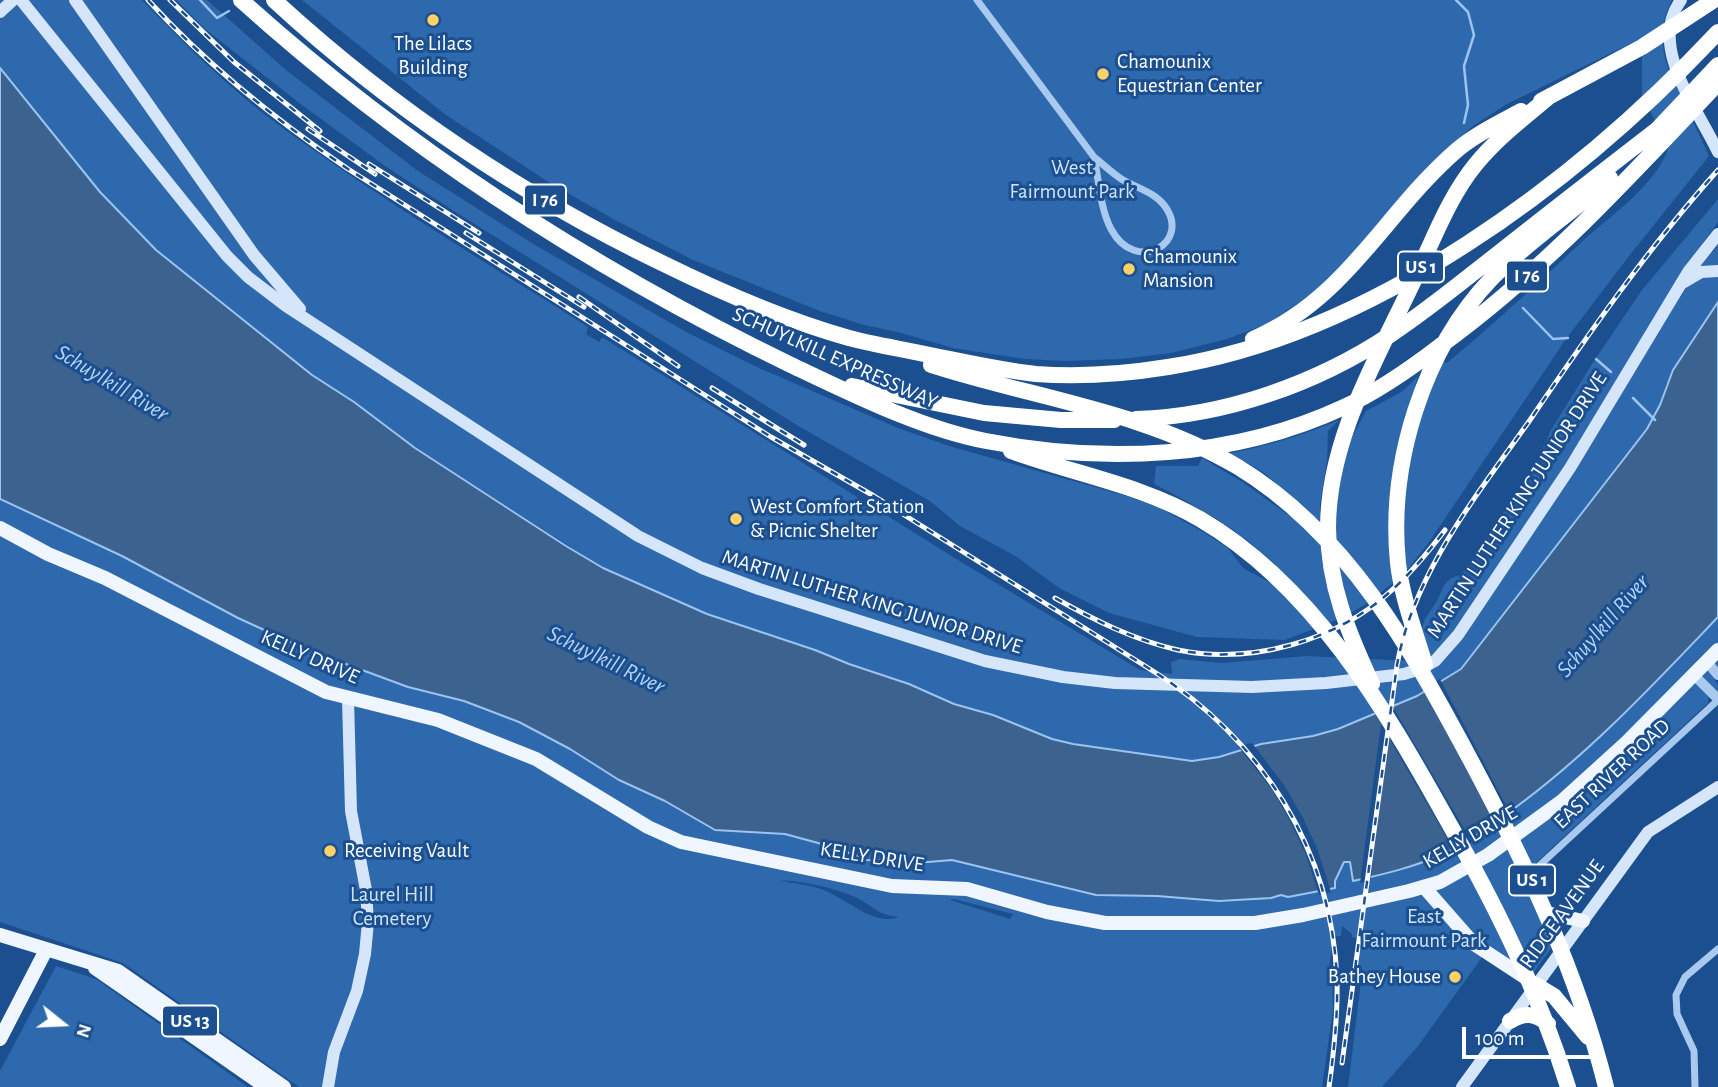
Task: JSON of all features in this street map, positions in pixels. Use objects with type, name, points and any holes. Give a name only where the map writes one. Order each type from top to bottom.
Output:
[{"type":"highway","name":"SCHUYLKILL EXPRESSWAY","points":[[241,0],[371,107],[483,188],[666,301],[825,381],[909,417],[983,441],[1080,454],[1153,454],[1259,436],[1299,425],[1345,407],[1373,392],[1427,356],[1494,305],[1564,242],[1662,134],[1718,83]]},
{"type":"highway","name":"SCHUYLKILL EXPRESSWAY","points":[[274,0],[315,38],[412,113],[484,162],[564,211],[700,281],[780,314],[852,338],[974,364],[1037,374],[1070,375],[1134,372],[1189,364],[1237,353],[1329,320],[1375,297],[1433,264],[1542,191],[1647,104],[1714,36]]},
{"type":"highway","name":"US 1","points":[[1570,1087],[1545,1018],[1506,929],[1387,715],[1351,638],[1335,591],[1328,543],[1329,495],[1340,447],[1355,405],[1447,210],[1465,178],[1500,137],[1550,96],[1642,47],[1714,0]]},
{"type":"highway","name":"US 1","points":[[1605,1087],[1586,1014],[1570,968],[1534,884],[1430,685],[1405,603],[1398,564],[1396,525],[1405,454],[1417,409],[1433,367],[1455,324],[1476,295],[1503,266],[1662,134],[1718,65]]},
{"type":"highway","points":[[1189,364],[1263,335],[1300,313],[1355,264],[1458,149],[1485,130],[1550,96]]},
{"type":"highway","points":[[825,381],[901,394],[957,408],[1061,420],[1142,419],[1206,410],[1269,393],[1337,366],[1374,345],[1662,134]]},
{"type":"highway","points":[[852,338],[960,373],[1143,425],[1218,456],[1269,488],[1313,527],[1366,587],[1430,685]]},
{"type":"highway","points":[[983,441],[1042,463],[1145,493],[1183,509],[1244,549],[1291,592],[1322,628],[1387,715]]},
{"type":"highway","points":[[1562,950],[1580,999],[1605,1087]]},
{"type":"highway","points":[[1536,985],[1549,991],[1567,1010],[1585,1032],[1594,1050]]},
{"type":"highway","points":[[1536,985],[1570,1087]]},
{"type":"highway","points":[[1510,1021],[1523,1014],[1530,1014],[1542,1019],[1552,1028]]},
{"type":"main road","points":[[0,12],[13,0]]},
{"type":"main road","name":"MARTIN LUTHER KING JUNIOR DRIVE","points":[[21,0],[209,235],[248,277],[638,536],[723,577],[958,653],[1011,668],[1063,677],[1115,683],[1264,687],[1326,683],[1411,672],[1427,666],[1442,654],[1465,625],[1570,468],[1681,284],[1718,234]]},
{"type":"main road","points":[[75,0],[254,255],[312,322]]},
{"type":"main road","points":[[1681,0],[1670,23],[1671,55],[1718,152]]},
{"type":"main road","points":[[1704,251],[1718,264]]},
{"type":"main road","points":[[248,277],[257,263],[254,255]]},
{"type":"main road","points":[[1681,284],[1702,272],[1718,271]]},
{"type":"main road","name":"KELLY DRIVE","points":[[0,528],[47,554],[105,578],[316,687],[348,699],[438,720],[521,752],[548,765],[648,827],[681,842],[892,886],[967,889],[1046,912],[1088,921],[1120,924],[1255,923],[1424,887],[1465,869],[1515,837],[1590,777],[1718,650]]},
{"type":"main road","points":[[328,1087],[334,1052],[357,991],[366,945],[368,911],[351,811],[348,699]]},
{"type":"main road","name":"RIDGE AVENUE","points":[[1462,1087],[1648,832],[1718,787]]},
{"type":"main road","points":[[1515,837],[1534,877],[1562,950]]},
{"type":"main road","points":[[1424,887],[1474,944],[1536,985]]},
{"type":"main road","points":[[1547,913],[1583,922]]},
{"type":"main road","name":"US 13","points":[[0,935],[124,975],[284,1087]]},
{"type":"main road","points":[[0,1039],[46,950]]},
{"type":"main road","name":"US 13","points":[[91,965],[266,1087]]},
{"type":"main road","points":[[322,1087],[329,1051],[362,968]]},
{"type":"street","points":[[977,0],[1094,157],[1116,175],[1152,195],[1164,205],[1171,227],[1167,241],[1158,250],[1136,251],[1116,237],[1103,209],[1094,157]]},
{"type":"street","points":[[1707,662],[1718,675]]},
{"type":"street","points":[[1694,675],[1718,700]]},
{"type":"street","name":"EAST RIVER ROAD","points":[[1534,877],[1540,865],[1718,700]]},
{"type":"street","points":[[1695,1087],[1695,1051],[1677,1014],[1676,995],[1685,977],[1718,949]]},
{"type":"green space","points":[[0,0],[142,0],[212,69],[268,117],[399,208],[588,327],[586,334],[599,342],[602,337],[953,557],[1140,670],[1172,674],[1171,662],[1180,659],[1221,663],[1307,656],[1411,661],[1425,619],[1444,585],[1451,578],[1460,575],[1474,561],[1501,515],[1535,466],[1551,430],[1594,361],[1642,290],[1718,199],[1718,222],[1702,244],[1713,252],[1718,245],[1718,302],[1666,385],[1660,405],[1647,429],[1461,669],[1417,696],[1338,729],[1261,744],[1219,757],[1192,761],[1102,749],[1052,739],[993,715],[954,704],[909,684],[707,614],[657,593],[603,568],[387,429],[354,402],[312,375],[156,250],[100,192],[0,68]]},
{"type":"green space","name":"West Fairmount Park","points":[[176,0],[207,0],[286,70],[418,171],[535,245],[688,333],[759,368],[898,428],[949,446],[1160,508],[1228,548],[1243,568],[1271,583],[1286,598],[1295,588],[1281,571],[1231,528],[1154,484],[1156,466],[1198,466],[1202,458],[1244,483],[1287,514],[1295,500],[1264,473],[1230,453],[1285,440],[1339,420],[1328,431],[1327,461],[1320,504],[1320,544],[1328,582],[1341,470],[1349,443],[1366,411],[1403,391],[1418,376],[1408,410],[1413,433],[1442,361],[1447,363],[1465,348],[1621,209],[1644,186],[1662,162],[1668,149],[1642,94],[1642,38],[1507,104],[1473,126],[1428,166],[1350,259],[1313,293],[1267,324],[1227,339],[1171,353],[1122,359],[1063,361],[1025,359],[953,348],[864,325],[820,311],[693,260],[550,183],[446,115],[302,0],[1672,0],[1663,25],[1665,59],[1709,156],[1566,339],[1427,545],[1404,574],[1366,604],[1344,617],[1285,640],[1197,637],[1109,613],[1059,588],[1017,557],[960,526],[930,501],[800,427],[385,166],[205,29]]},
{"type":"green space","name":"Laurel Hill Cemetery","points":[[0,499],[122,556],[238,618],[308,650],[408,687],[464,701],[519,722],[570,749],[619,780],[665,801],[715,830],[785,834],[810,839],[865,860],[952,860],[1096,895],[1219,901],[1281,895],[1288,897],[1335,881],[1344,862],[1350,862],[1354,881],[1422,863],[1475,835],[1541,786],[1632,704],[1718,617],[1718,675],[1714,679],[1718,685],[1718,693],[1709,683],[1708,703],[1525,873],[1553,946],[1533,973],[1488,949],[1418,1046],[1382,1087],[1348,1087],[1361,981],[1354,980],[1360,939],[1352,937],[1342,926],[1341,936],[1333,936],[1329,969],[1332,970],[1333,1010],[1322,1087],[299,1087],[123,963],[0,922]],"holes":[[[780,880],[837,890],[880,912],[899,917],[879,918],[818,888]],[[950,900],[1013,914],[1010,919]]]},
{"type":"green space","points":[[56,966],[96,979],[248,1087],[0,1087],[0,1071]]},
{"type":"water","name":"Schuylkill River","points":[[0,68],[100,192],[156,250],[312,375],[354,402],[415,448],[566,546],[603,568],[707,614],[909,684],[954,704],[993,715],[1052,739],[1192,761],[1219,757],[1261,744],[1338,729],[1417,696],[1461,669],[1647,429],[1660,405],[1673,370],[1718,302],[1718,617],[1645,693],[1568,766],[1488,828],[1434,858],[1377,876],[1353,881],[1350,862],[1344,862],[1335,881],[1335,888],[1288,897],[1281,895],[1219,901],[1096,895],[952,860],[865,860],[840,849],[785,834],[715,830],[665,801],[619,780],[570,749],[519,722],[464,701],[408,687],[308,650],[238,618],[122,556],[0,499]]},
{"type":"pier","points":[[1440,679],[1511,815],[1496,826],[1424,688]]},
{"type":"pier","points":[[1394,704],[1393,707],[1472,842],[1455,852],[1389,738],[1370,881],[1360,883],[1381,724],[1374,712]]},
{"type":"pier","points":[[1252,743],[1284,785],[1303,818],[1317,848],[1331,892],[1319,895],[1306,855],[1291,823],[1273,791],[1238,746]]},
{"type":"waterway","points":[[200,0],[217,18],[229,11]]},
{"type":"waterway","points":[[1456,0],[1468,12],[1474,35],[1464,66],[1468,105],[1464,123]]},
{"type":"waterway","points":[[1523,308],[1553,339],[1568,338]]},
{"type":"waterway","points":[[1596,359],[1611,372]]},
{"type":"waterway","points":[[1633,398],[1655,420]]},
{"type":"railway","points":[[148,0],[218,69],[295,131],[348,169],[771,437],[874,496],[1153,671],[1192,699],[1227,730],[1258,765],[1284,803],[1305,843],[1321,887],[1332,932],[1337,980],[1329,1087]]},
{"type":"railway","points":[[170,0],[234,62],[320,131]]},
{"type":"railway","points":[[308,129],[375,174]]},
{"type":"railway","points":[[369,164],[479,233]]},
{"type":"railway","points":[[1342,1063],[1397,665],[1405,631],[1418,598],[1433,566],[1469,506],[1574,355],[1643,260],[1718,170]]},
{"type":"railway","points":[[466,233],[584,307]]},
{"type":"railway","points":[[579,297],[678,366]]},
{"type":"railway","points":[[712,388],[804,445]]},
{"type":"railway","points":[[1055,598],[1115,628],[1178,650],[1206,654],[1263,651],[1292,645],[1319,635],[1370,608],[1406,576],[1445,530]]},
{"type":"place","name":"The Lilacs Building","points":[[433,20]]},
{"type":"place","name":"Chamounix Equestrian Center","points":[[1103,74]]},
{"type":"place","name":"Chamounix Mansion","points":[[1129,269]]},
{"type":"place","name":"West Comfort Station & Picnic Shelter","points":[[736,519]]},
{"type":"place","name":"Receiving Vault","points":[[330,851]]},
{"type":"place","name":"Bathey House","points":[[1455,977]]},
{"type":"park label","name":"East Fairmount Park","points":[[1424,929]]}]
